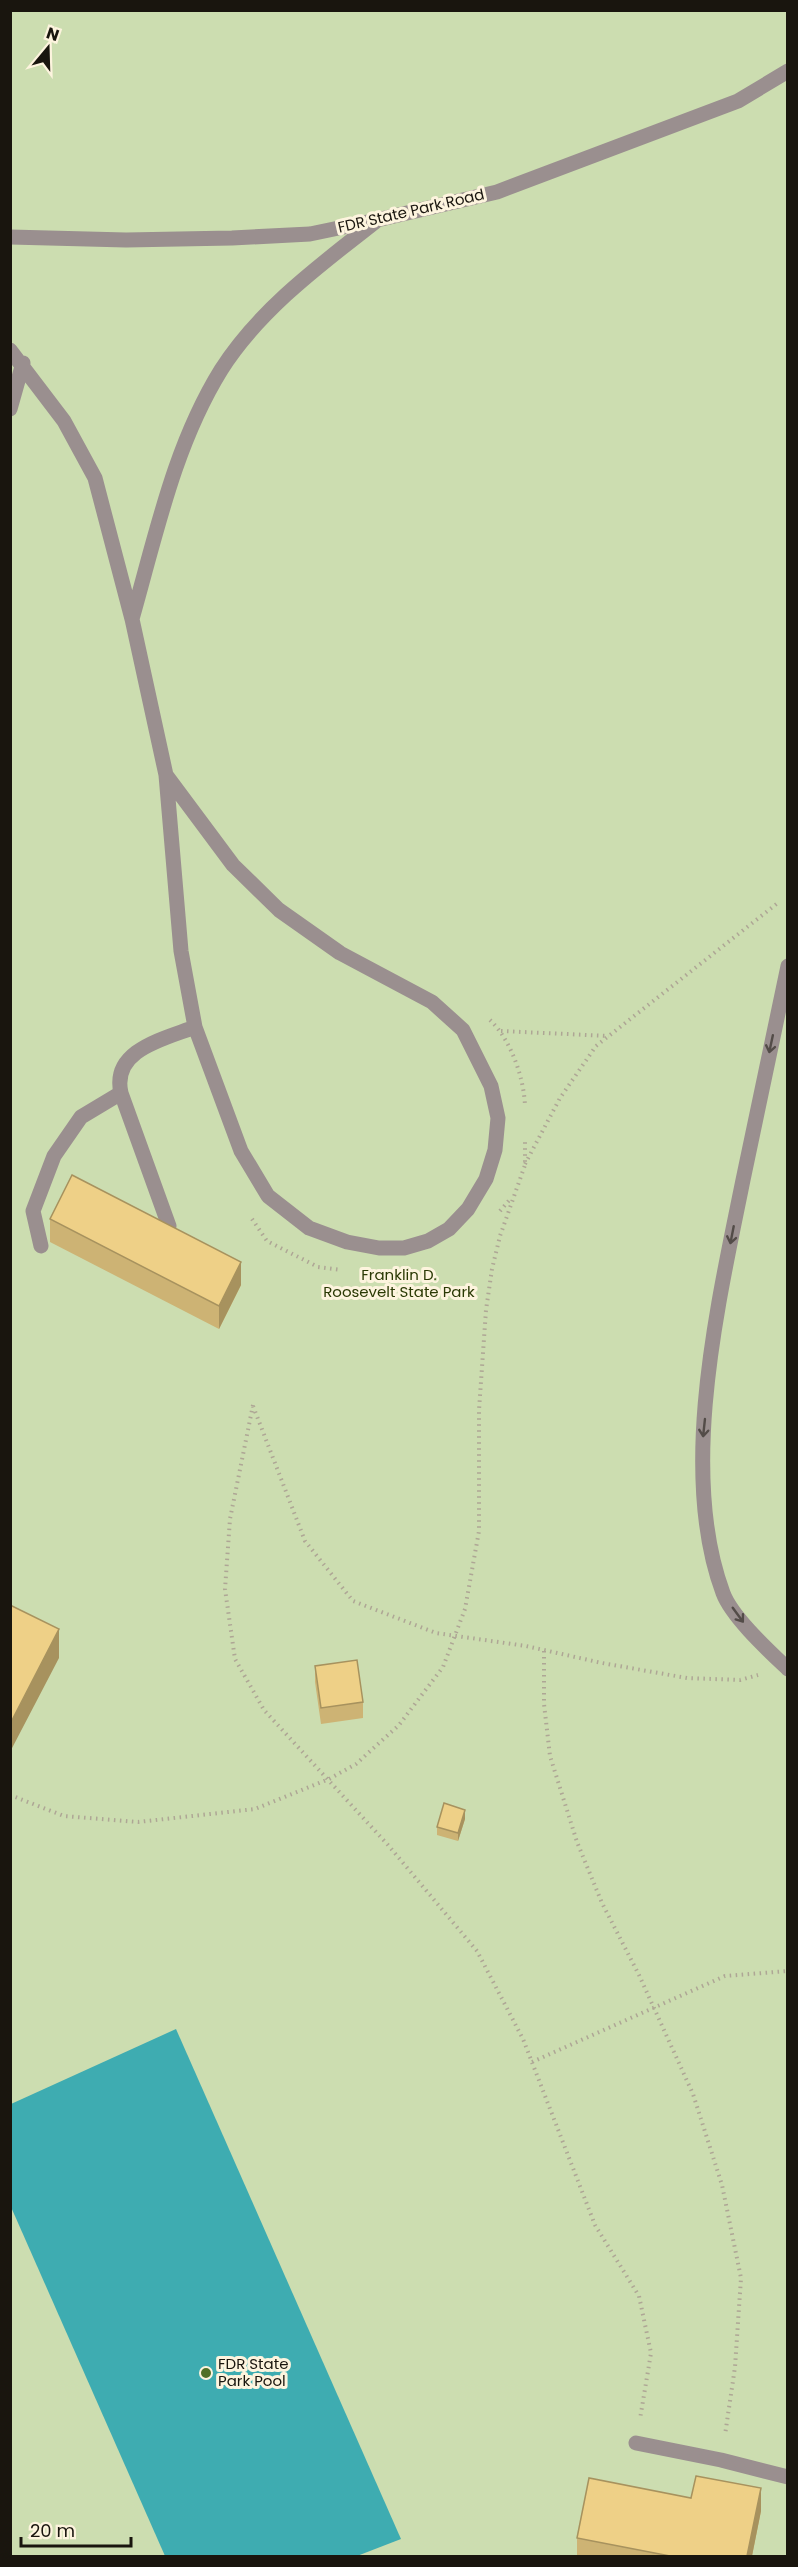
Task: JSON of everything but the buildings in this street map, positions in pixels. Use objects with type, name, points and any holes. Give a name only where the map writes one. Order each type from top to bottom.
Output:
[{"type":"lane","name":"FDR State Park Road","points":[[10,237],[126,240],[232,238],[310,234],[377,220],[497,192],[738,101],[788,71]]},
{"type":"lane","points":[[132,619],[180,454],[199,409],[222,369],[255,327],[312,272],[377,220]]},
{"type":"lane","points":[[10,350],[23,363],[64,422],[95,478],[132,619],[166,775],[182,951],[195,1027],[242,1151],[268,1196],[309,1228],[347,1242],[379,1248],[404,1248],[428,1241],[449,1229],[468,1209],[486,1179],[495,1150],[498,1118],[491,1086],[463,1030],[432,1002],[340,953],[279,910],[233,865],[166,775]]},
{"type":"lane","points":[[10,409],[23,363]]},
{"type":"lane","points":[[788,966],[729,1252],[713,1347],[701,1457],[706,1533],[724,1595],[752,1635],[788,1669]]},
{"type":"lane","points":[[169,1226],[121,1093],[120,1074],[125,1062],[134,1053],[195,1027]]},
{"type":"lane","points":[[41,1246],[33,1211],[54,1156],[81,1117],[121,1093]]},
{"type":"lane","points":[[636,2443],[721,2460],[788,2477]]},
{"type":"path","points":[[10,1795],[64,1816],[138,1822],[255,1809],[328,1779],[356,1764],[399,1725],[442,1667],[465,1609],[479,1531],[481,1376],[492,1269],[513,1195],[525,1164],[580,1067],[596,1046],[779,902]]},
{"type":"path","points":[[487,1017],[501,1031],[515,1063],[525,1095],[525,1117]]},
{"type":"path","points":[[501,1031],[609,1036]]},
{"type":"path","points":[[525,1137],[525,1164]]},
{"type":"path","points":[[636,2443],[651,2353],[639,2296],[595,2225],[524,2039],[477,1951],[388,1845],[264,1710],[235,1659],[225,1589],[230,1519],[253,1405],[305,1540],[353,1601],[436,1633],[455,1634],[687,1678],[740,1680],[760,1675]]},
{"type":"path","points":[[544,1651],[544,1704],[550,1756],[577,1842],[602,1903],[654,2007],[693,2094],[722,2185],[741,2278],[735,2367],[721,2460]]},
{"type":"path","points":[[532,2062],[725,1976],[788,1971]]},
{"type":"green space","name":"Franklin D. Roosevelt State Park","points":[[11,11],[787,11],[787,2556],[11,2556]]},
{"type":"water","name":"FDR State Park Pool","points":[[176,2029],[401,2539],[357,2556],[165,2556],[11,2207],[11,2104]]},
{"type":"place","name":"FDR State Park Pool","points":[[206,2373]]}]
